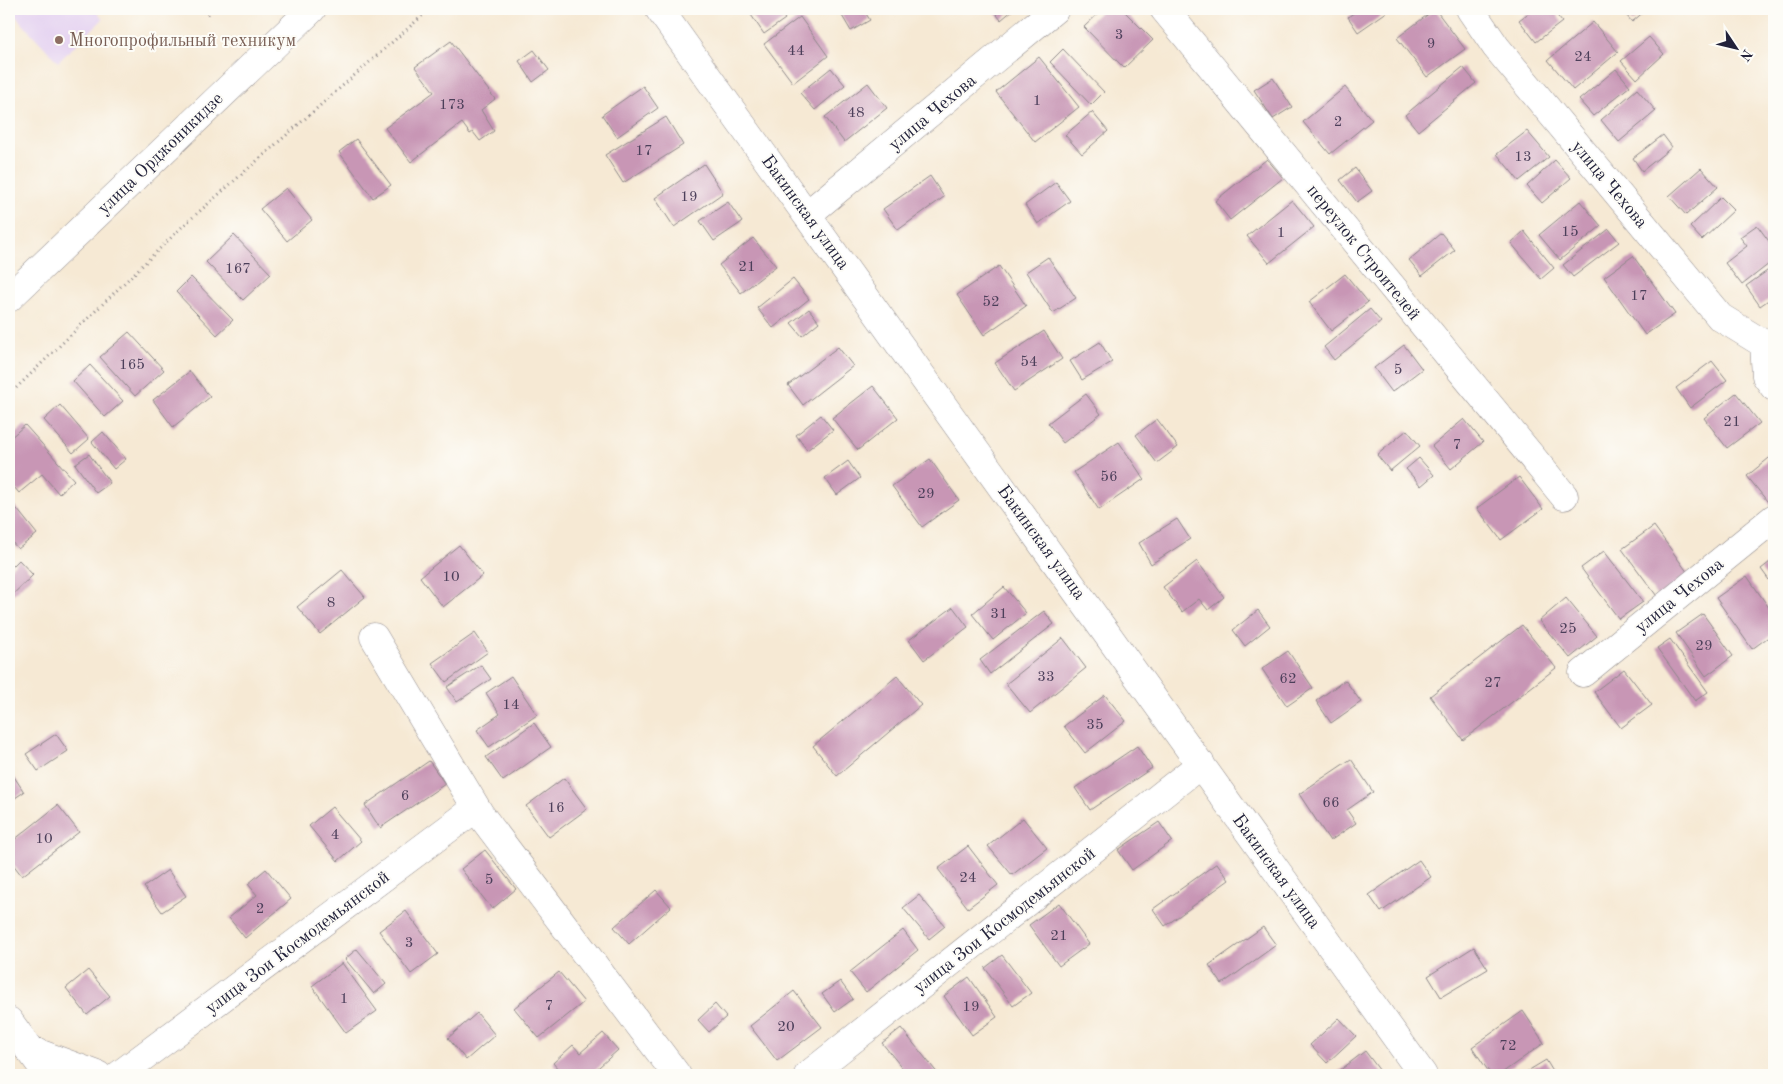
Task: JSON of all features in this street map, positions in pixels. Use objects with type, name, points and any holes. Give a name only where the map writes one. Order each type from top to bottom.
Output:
[{"type":"street","name":"улица Орджоникидзе","points":[[9,298],[312,9]]},
{"type":"street","name":"Бакинская улица","points":[[659,9],[808,214],[1423,1075]]},
{"type":"street","name":"улица Чехова","points":[[808,214],[1055,9]]},
{"type":"street","name":"переулок Строителей","points":[[1164,9],[1564,496]]},
{"type":"street","name":"улица Чехова","points":[[1470,9],[1496,47],[1720,318],[1769,343],[1766,376],[1774,387]]},
{"type":"street","name":"улица Чехова","points":[[1583,673],[1774,518]]},
{"type":"street","points":[[374,638],[476,808],[677,1075]]},
{"type":"street","name":"улица Зои Космодемьянской","points":[[808,1075],[1201,764]]},
{"type":"street","name":"улица Зои Космодемьянской","points":[[119,1075],[476,808]]},
{"type":"street","points":[[9,1021],[48,1075]]},
{"type":"street","points":[[28,1049],[98,1075]]},
{"type":"path","points":[[208,9],[208,16]]},
{"type":"path","points":[[9,395],[184,225],[430,9]]},
{"type":"shaded area","name":"Многопрофильный техникум","points":[[9,9],[94,9],[103,19],[58,62]]},
{"type":"building","points":[[747,9],[778,9],[785,19],[764,34]]},
{"type":"building","points":[[838,9],[863,9],[870,20],[851,31]]},
{"type":"building","points":[[992,9],[1014,9],[1001,20]]},
{"type":"building","points":[[1103,9],[1122,9],[1153,40],[1124,68],[1084,27]]},
{"type":"building","points":[[1359,9],[1391,9],[1358,32],[1348,17]]},
{"type":"building","points":[[1435,9],[1465,49],[1427,77],[1397,38]]},
{"type":"building","points":[[1534,9],[1552,9],[1562,22],[1536,42],[1519,20]]},
{"type":"building","points":[[1621,9],[1647,9],[1632,22]]},
{"type":"building","points":[[800,17],[828,56],[793,83],[764,44]]},
{"type":"building","points":[[1593,22],[1618,52],[1573,90],[1548,60]]},
{"type":"building","points":[[1649,37],[1664,54],[1637,79],[1621,61]]},
{"type":"building","points":[[451,41],[495,99],[481,110],[494,131],[480,141],[473,132],[470,134],[462,123],[411,162],[385,128],[434,92],[415,67]]},
{"type":"building","points":[[1063,49],[1104,92],[1091,105],[1050,62]]},
{"type":"building","points":[[534,50],[549,70],[533,82],[519,61]]},
{"type":"building","points":[[1039,57],[1079,107],[1035,142],[996,92]]},
{"type":"building","points":[[1463,67],[1476,83],[1418,131],[1405,115]]},
{"type":"building","points":[[831,68],[845,85],[815,110],[800,93]]},
{"type":"building","points":[[1616,69],[1630,86],[1593,116],[1579,100]]},
{"type":"building","points":[[1273,78],[1292,107],[1273,119],[1254,90]]},
{"type":"building","points":[[868,83],[887,108],[844,142],[825,117]]},
{"type":"building","points":[[643,86],[658,108],[617,137],[602,115]]},
{"type":"building","points":[[1345,87],[1372,120],[1330,154],[1303,122]]},
{"type":"building","points":[[1637,89],[1656,111],[1619,142],[1601,120]]},
{"type":"building","points":[[1092,112],[1108,131],[1082,154],[1065,135]]},
{"type":"building","points":[[666,117],[683,145],[623,183],[605,155]]},
{"type":"building","points":[[1527,131],[1549,157],[1519,181],[1497,154]]},
{"type":"building","points":[[1663,135],[1672,147],[1642,171],[1633,158]]},
{"type":"building","points":[[356,139],[391,185],[373,198],[339,152]]},
{"type":"building","points":[[1267,159],[1283,178],[1230,220],[1215,201]]},
{"type":"building","points":[[1555,160],[1571,178],[1542,203],[1527,186]]},
{"type":"building","points":[[704,164],[723,193],[674,227],[655,198]]},
{"type":"building","points":[[1355,168],[1372,191],[1357,202],[1340,180]]},
{"type":"building","points":[[1701,168],[1718,187],[1686,215],[1669,196]]},
{"type":"building","points":[[930,176],[944,197],[898,230],[883,209]]},
{"type":"building","points":[[1056,182],[1070,201],[1038,224],[1025,205]]},
{"type":"building","points":[[286,188],[312,220],[287,241],[260,209]]},
{"type":"building","points":[[1721,197],[1734,210],[1702,240],[1690,227]]},
{"type":"building","points":[[1292,200],[1314,227],[1269,263],[1247,236]]},
{"type":"building","points":[[1580,201],[1601,226],[1560,260],[1539,235]]},
{"type":"building","points":[[728,202],[742,222],[714,241],[700,221]]},
{"type":"building","points":[[1757,225],[1774,248],[1774,260],[1742,285],[1725,263],[1747,246],[1740,237]]},
{"type":"building","points":[[1609,229],[1619,242],[1573,277],[1563,265]]},
{"type":"building","points":[[1524,231],[1554,268],[1541,279],[1511,243]]},
{"type":"building","points":[[1441,233],[1455,250],[1422,276],[1409,260]]},
{"type":"building","points":[[234,235],[271,274],[243,300],[206,262]]},
{"type":"building","points":[[753,238],[776,266],[741,293],[719,265]]},
{"type":"building","points":[[1633,256],[1675,314],[1645,335],[1604,277]]},
{"type":"building","points":[[1048,257],[1076,298],[1053,313],[1026,272]]},
{"type":"building","points":[[999,266],[1026,306],[984,335],[957,295]]},
{"type":"building","points":[[1774,266],[1774,296],[1760,306],[1746,286]]},
{"type":"building","points":[[1345,274],[1368,302],[1331,331],[1309,302]]},
{"type":"building","points":[[191,277],[233,320],[217,335],[176,292]]},
{"type":"building","points":[[793,279],[809,299],[773,328],[757,308]]},
{"type":"building","points":[[809,309],[819,322],[802,336],[791,323]]},
{"type":"building","points":[[1370,309],[1381,322],[1334,360],[1324,347]]},
{"type":"building","points":[[1044,331],[1062,359],[1014,391],[995,363]]},
{"type":"building","points":[[129,332],[164,370],[135,396],[100,357]]},
{"type":"building","points":[[1100,342],[1112,362],[1082,380],[1070,361]]},
{"type":"building","points":[[1404,345],[1422,369],[1392,392],[1374,368]]},
{"type":"building","points":[[838,347],[853,366],[803,405],[788,385]]},
{"type":"building","points":[[1712,361],[1727,380],[1690,408],[1676,388]]},
{"type":"building","points":[[90,365],[123,401],[105,417],[73,381]]},
{"type":"building","points":[[190,371],[210,397],[173,427],[153,400]]},
{"type":"building","points":[[873,386],[898,418],[858,450],[832,418]]},
{"type":"building","points":[[1736,393],[1760,423],[1727,448],[1704,418]]},
{"type":"building","points":[[1086,394],[1101,414],[1063,443],[1048,423]]},
{"type":"building","points":[[60,405],[89,439],[73,453],[44,420]]},
{"type":"building","points":[[821,415],[833,430],[807,450],[796,435]]},
{"type":"building","points":[[1157,419],[1178,447],[1157,463],[1136,435]]},
{"type":"building","points":[[1464,419],[1483,442],[1451,469],[1432,446]]},
{"type":"building","points":[[25,425],[74,480],[59,494],[42,474],[19,493],[9,481],[9,439]]},
{"type":"building","points":[[1407,430],[1420,446],[1390,471],[1377,455]]},
{"type":"building","points":[[103,432],[126,459],[114,469],[92,442]]},
{"type":"building","points":[[1119,442],[1144,479],[1099,510],[1074,472]]},
{"type":"building","points":[[89,454],[110,483],[96,493],[75,464]]},
{"type":"building","points":[[1774,454],[1774,503],[1771,506],[1747,476]]},
{"type":"building","points":[[1419,458],[1434,475],[1421,486],[1406,469]]},
{"type":"building","points":[[930,459],[959,500],[922,527],[892,486]]},
{"type":"building","points":[[848,461],[860,478],[837,495],[825,478]]},
{"type":"building","points":[[1519,477],[1543,509],[1501,540],[1477,508]]},
{"type":"building","points":[[9,499],[37,534],[18,549],[11,541],[9,544]]},
{"type":"building","points":[[1177,519],[1190,539],[1151,564],[1139,543]]},
{"type":"building","points":[[1654,526],[1693,580],[1662,603],[1622,549]]},
{"type":"building","points":[[459,545],[483,575],[443,607],[420,577]]},
{"type":"building","points":[[1604,551],[1643,602],[1619,619],[1581,568]]},
{"type":"building","points":[[1774,559],[1774,587],[1761,569]]},
{"type":"building","points":[[19,560],[33,575],[9,598],[9,570]]},
{"type":"building","points":[[1197,561],[1224,597],[1208,610],[1199,599],[1182,612],[1163,587]]},
{"type":"building","points":[[342,570],[365,597],[320,634],[297,607]]},
{"type":"building","points":[[1747,576],[1774,615],[1774,633],[1752,649],[1716,598]]},
{"type":"building","points":[[1004,587],[1026,613],[993,640],[972,614]]},
{"type":"building","points":[[1566,598],[1597,636],[1570,658],[1539,621]]},
{"type":"building","points":[[953,607],[968,627],[924,660],[909,640]]},
{"type":"building","points":[[1258,610],[1270,626],[1245,646],[1233,630]]},
{"type":"building","points":[[1044,611],[1054,624],[990,674],[980,660]]},
{"type":"building","points":[[1703,614],[1733,656],[1706,676],[1676,633]]},
{"type":"building","points":[[1522,625],[1556,668],[1463,740],[1430,696]]},
{"type":"building","points":[[475,633],[488,652],[446,682],[432,663]]},
{"type":"building","points":[[1063,638],[1086,668],[1030,713],[1006,684]]},
{"type":"building","points":[[1670,639],[1708,692],[1695,701],[1657,648]]},
{"type":"building","points":[[1288,651],[1313,688],[1287,706],[1262,669]]},
{"type":"building","points":[[481,665],[491,679],[457,702],[447,687]]},
{"type":"building","points":[[1624,669],[1652,705],[1621,728],[1594,692]]},
{"type":"building","points":[[511,676],[537,715],[489,747],[477,730],[500,714],[486,693]]},
{"type":"building","points":[[897,676],[921,705],[837,776],[813,746]]},
{"type":"building","points":[[1345,680],[1361,702],[1331,723],[1316,701]]},
{"type":"building","points":[[1105,695],[1126,721],[1085,753],[1064,726]]},
{"type":"building","points":[[534,723],[551,747],[503,781],[486,757]]},
{"type":"building","points":[[56,734],[68,751],[38,771],[26,754]]},
{"type":"building","points":[[1137,746],[1152,768],[1090,810],[1075,788]]},
{"type":"building","points":[[1351,759],[1373,792],[1347,810],[1356,823],[1330,841],[1299,794]]},
{"type":"building","points":[[429,761],[445,784],[380,828],[365,805]]},
{"type":"building","points":[[13,775],[24,792],[9,802],[9,778]]},
{"type":"building","points":[[564,778],[587,809],[549,837],[526,806]]},
{"type":"building","points":[[58,805],[79,832],[22,876],[9,859],[9,844]]},
{"type":"building","points":[[332,807],[361,841],[338,861],[309,826]]},
{"type":"building","points":[[1023,818],[1047,848],[1012,875],[988,846]]},
{"type":"building","points":[[1159,822],[1172,841],[1132,870],[1118,850]]},
{"type":"building","points":[[968,846],[998,885],[968,908],[938,869]]},
{"type":"building","points":[[485,850],[516,889],[492,909],[461,869]]},
{"type":"building","points":[[1419,860],[1431,877],[1381,912],[1369,895]]},
{"type":"building","points":[[1217,863],[1229,880],[1165,926],[1153,909]]},
{"type":"building","points":[[266,869],[291,899],[245,938],[229,918],[257,895],[248,884]]},
{"type":"building","points":[[168,870],[186,896],[162,912],[144,887]]},
{"type":"building","points":[[656,890],[671,907],[629,944],[614,927]]},
{"type":"building","points":[[919,895],[945,926],[929,939],[903,908]]},
{"type":"building","points":[[1059,903],[1089,944],[1059,966],[1029,925]]},
{"type":"building","points":[[406,911],[438,954],[411,974],[379,931]]},
{"type":"building","points":[[1263,927],[1276,945],[1222,984],[1209,965]]},
{"type":"building","points":[[903,930],[918,950],[866,992],[850,972]]},
{"type":"building","points":[[1474,947],[1488,969],[1441,997],[1428,976]]},
{"type":"building","points":[[357,949],[386,984],[374,994],[345,959]]},
{"type":"building","points":[[1002,955],[1031,993],[1013,1006],[985,968]]},
{"type":"building","points":[[342,963],[377,1011],[346,1033],[312,986]]},
{"type":"building","points":[[88,970],[110,996],[87,1015],[66,988]]},
{"type":"building","points":[[559,972],[584,1002],[539,1038],[514,1008]]},
{"type":"building","points":[[969,977],[997,1017],[972,1035],[944,996]]},
{"type":"building","points":[[840,981],[853,999],[835,1012],[822,994]]},
{"type":"building","points":[[794,991],[822,1027],[777,1061],[750,1026]]},
{"type":"building","points":[[715,1004],[726,1017],[709,1032],[698,1020]]},
{"type":"building","points":[[1523,1011],[1544,1043],[1499,1075],[1491,1075],[1472,1047]]},
{"type":"building","points":[[477,1013],[495,1035],[466,1060],[448,1038]]},
{"type":"building","points":[[1339,1018],[1356,1036],[1327,1063],[1310,1045]]},
{"type":"building","points":[[901,1028],[939,1075],[908,1075],[882,1043]]},
{"type":"building","points":[[603,1033],[618,1050],[590,1075],[563,1075],[553,1063],[573,1045],[580,1053]]},
{"type":"building","points":[[1365,1051],[1383,1075],[1334,1075]]},
{"type":"building","points":[[1546,1060],[1555,1075],[1521,1075]]},
{"type":"place","name":"Многопрофильный техникум","points":[[59,40]]}]
